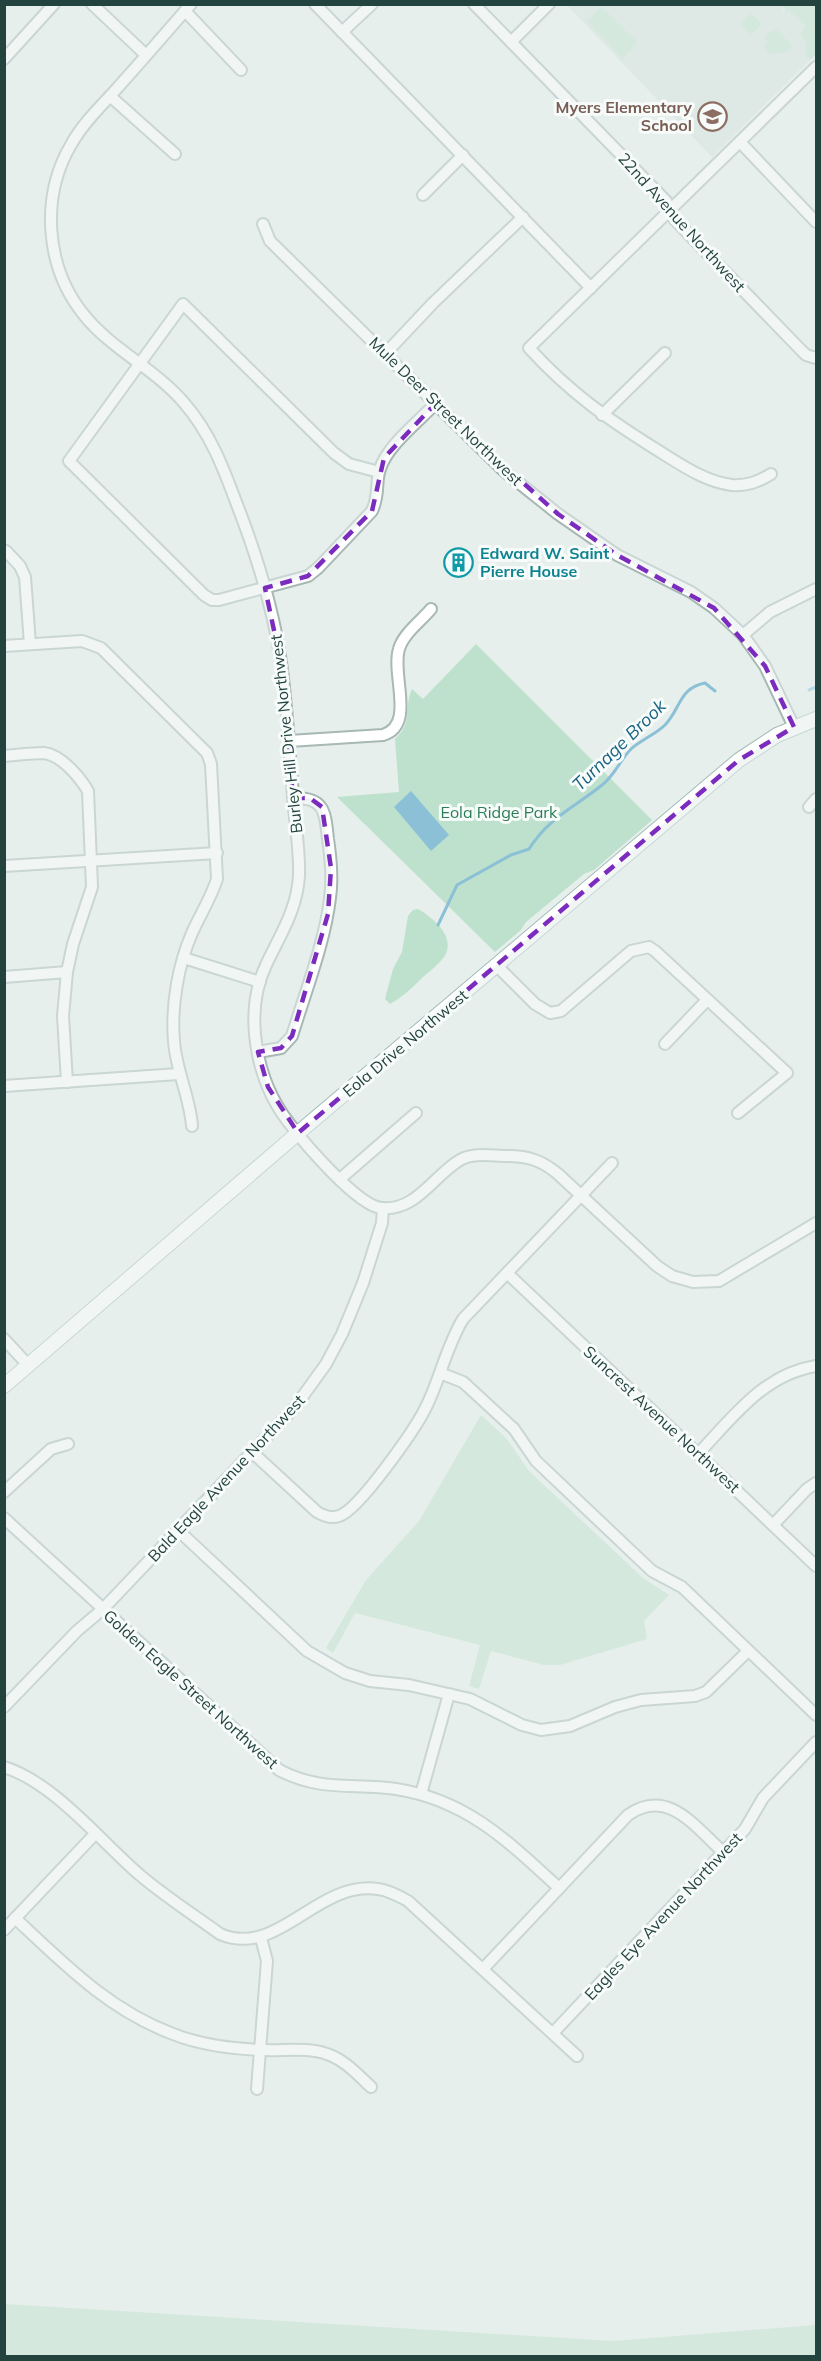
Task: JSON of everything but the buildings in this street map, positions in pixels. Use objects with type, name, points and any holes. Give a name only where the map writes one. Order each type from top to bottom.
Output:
[{"type":"main road","name":"Eola Drive Northwest","points":[[4,1386],[298,1133],[739,760],[764,742],[816,719]]},
{"type":"street","points":[[4,59],[54,4]]},
{"type":"street","points":[[92,4],[146,55]]},
{"type":"street","points":[[315,4],[591,288]]},
{"type":"street","points":[[342,32],[372,4]]},
{"type":"street","name":"22nd Avenue Northwest","points":[[474,4],[666,201],[675,220],[806,355],[816,358]]},
{"type":"street","points":[[511,42],[549,4]]},
{"type":"street","points":[[188,8],[241,70]]},
{"type":"street","name":"Burley Hill Drive Northwest","points":[[188,8],[80,131],[66,155],[53,196],[51,234],[61,276],[75,303],[94,326],[157,375],[183,401],[203,428],[215,449],[250,537],[278,645],[289,741],[299,872],[298,888],[290,920],[260,982],[256,1017],[258,1052],[268,1087],[283,1114],[298,1133],[362,1200],[383,1208]]},
{"type":"street","points":[[771,474],[748,484],[722,483],[700,475],[602,415],[560,381],[529,348],[814,73]]},
{"type":"street","points":[[110,96],[176,154]]},
{"type":"street","points":[[740,142],[816,222]]},
{"type":"street","points":[[423,195],[463,155]]},
{"type":"street","points":[[385,354],[433,303],[523,217]]},
{"type":"street","name":"Mule Deer Street Northwest","points":[[263,224],[270,241],[504,471],[558,514],[617,555],[691,592],[714,608],[743,635],[775,683],[794,727]]},
{"type":"street","points":[[379,472],[349,464],[334,453],[183,304],[69,461],[204,595],[212,600],[219,600],[308,576],[318,568],[372,511],[377,499],[379,472],[384,458],[435,404]]},
{"type":"street","points":[[602,415],[664,353]]},
{"type":"street","points":[[6,551],[20,567],[25,577],[30,644]]},
{"type":"street","points":[[743,635],[770,612],[816,589]]},
{"type":"street","points":[[289,741],[383,735],[394,730],[400,717],[397,657],[399,647],[431,609]]},
{"type":"street","points":[[4,646],[82,641],[101,648],[207,753],[211,764],[217,879],[212,896],[191,936],[178,982],[173,1012],[178,1074],[190,1110],[192,1126]]},
{"type":"street","points":[[4,756],[50,755],[59,759],[82,780],[88,790],[92,887],[73,944],[68,972],[63,1016],[67,1082]]},
{"type":"street","points":[[258,1052],[281,1048],[292,1036],[324,928],[330,898],[332,868],[324,811],[317,802],[310,798],[293,798]]},
{"type":"street","points":[[4,866],[217,853]]},
{"type":"street","points":[[497,966],[535,1004],[550,1013],[561,1011],[631,951],[649,947],[787,1072],[738,1113]]},
{"type":"street","points":[[184,958],[260,982]]},
{"type":"street","points":[[4,976],[68,972]]},
{"type":"street","points":[[665,1044],[706,999]]},
{"type":"street","points":[[4,1086],[178,1074]]},
{"type":"street","points":[[340,1179],[416,1113]]},
{"type":"street","points":[[383,1208],[401,1206],[415,1198],[460,1160],[477,1155],[532,1158],[549,1167],[657,1266],[672,1276],[693,1282],[719,1281],[816,1223]]},
{"type":"street","points":[[253,1453],[317,1512],[332,1517],[346,1513],[392,1459],[426,1408],[455,1332],[463,1319],[612,1163]]},
{"type":"street","name":"Bald Eagle Avenue Northwest","points":[[4,1707],[76,1631],[103,1609],[179,1531],[295,1407],[331,1354],[363,1283],[382,1222],[383,1208]]},
{"type":"street","name":"Suncrest Avenue Northwest","points":[[507,1273],[816,1566]]},
{"type":"street","points":[[4,1339],[28,1365]]},
{"type":"street","points":[[698,1454],[755,1394],[768,1384],[802,1368],[816,1366]]},
{"type":"street","points":[[440,1373],[463,1382],[514,1429],[536,1461],[627,1548],[652,1571],[682,1587],[816,1715]]},
{"type":"street","points":[[4,1492],[51,1449],[68,1444]]},
{"type":"street","points":[[773,1525],[807,1489],[816,1483]]},
{"type":"street","name":"Golden Eagle Street Northwest","points":[[4,1518],[279,1770],[294,1778],[318,1785],[389,1788],[421,1794],[454,1806],[500,1834],[559,1888]]},
{"type":"street","points":[[179,1531],[307,1651],[345,1673],[370,1681],[410,1685],[470,1699],[522,1725],[541,1730],[570,1726],[615,1707],[664,1697],[695,1696],[706,1692],[748,1651]]},
{"type":"street","points":[[421,1794],[449,1694]]},
{"type":"street","name":"Eagles Eye Avenue Northwest","points":[[553,2033],[745,1829],[763,1798],[816,1742]]},
{"type":"street","points":[[4,1767],[25,1775],[46,1788],[143,1877],[220,1934],[232,1940],[246,1941],[261,1938],[330,1897],[350,1890],[380,1889],[408,1901],[421,1910],[578,2056]]},
{"type":"street","points":[[483,1969],[628,1815],[639,1808],[668,1806],[680,1812],[723,1852]]},
{"type":"street","points":[[4,1930],[95,1834]]},
{"type":"street","points":[[15,1918],[90,1987],[133,2016],[175,2035],[206,2044],[327,2054],[351,2069],[371,2087]]},
{"type":"street","points":[[257,2089],[267,1961],[261,1938]]},
{"type":"highlighted area","points":[[435,404],[558,514],[617,555],[714,608],[765,666],[794,727],[739,760],[298,1133],[268,1087],[258,1052],[281,1048],[292,1036],[328,914],[331,868],[322,807],[310,798],[293,798],[282,668],[265,588],[308,576],[372,511],[384,458]]},
{"type":"shaded area","name":"Myers Elementary School","points":[[567,5],[784,5],[783,11],[786,13],[789,9],[806,26],[800,32],[806,43],[805,56],[811,59],[712,157]]},
{"type":"green space","points":[[784,5],[816,5],[816,54],[811,59],[805,56],[806,43],[800,33],[806,26],[789,10],[785,13]]},
{"type":"green space","points":[[601,7],[637,42],[623,59],[587,21]]},
{"type":"green space","points":[[751,13],[762,24],[751,35],[740,24]]},
{"type":"green space","points":[[777,30],[792,46],[786,52],[769,54],[763,47],[768,42],[764,38],[770,32]]},
{"type":"green space","name":"Eola Ridge Park","points":[[476,644],[652,820],[594,870],[584,874],[526,922],[521,930],[495,952],[337,797],[399,792],[395,739],[401,733],[406,721],[412,689],[423,699]]},
{"type":"green space","points":[[418,909],[442,929],[448,943],[447,950],[437,965],[408,992],[390,1004],[385,999],[393,969],[402,952],[408,916],[413,910]]},
{"type":"green space","points":[[481,1415],[507,1439],[529,1471],[643,1578],[669,1595],[644,1621],[647,1639],[560,1665],[544,1665],[491,1651],[479,1689],[469,1686],[480,1645],[355,1613],[333,1653],[326,1648],[366,1580],[419,1521]]},
{"type":"green space","points":[[5,2304],[613,2341],[816,2325],[816,2356],[5,2356]]},
{"type":"water","points":[[411,791],[449,835],[431,851],[394,807]]},
{"type":"waterway","name":"Turnage Brook","points":[[438,925],[457,885],[511,855],[529,849],[536,838],[553,821],[607,781],[631,749],[665,725],[690,689],[705,683],[715,691]]},
{"type":"waterway","name":"Turnage Brook","points":[[809,690],[816,687]]},
{"type":"place","name":"Myers Elementary School","points":[[713,116]]},
{"type":"place","name":"Edward W. Saint Pierre House","points":[[459,562]]}]
